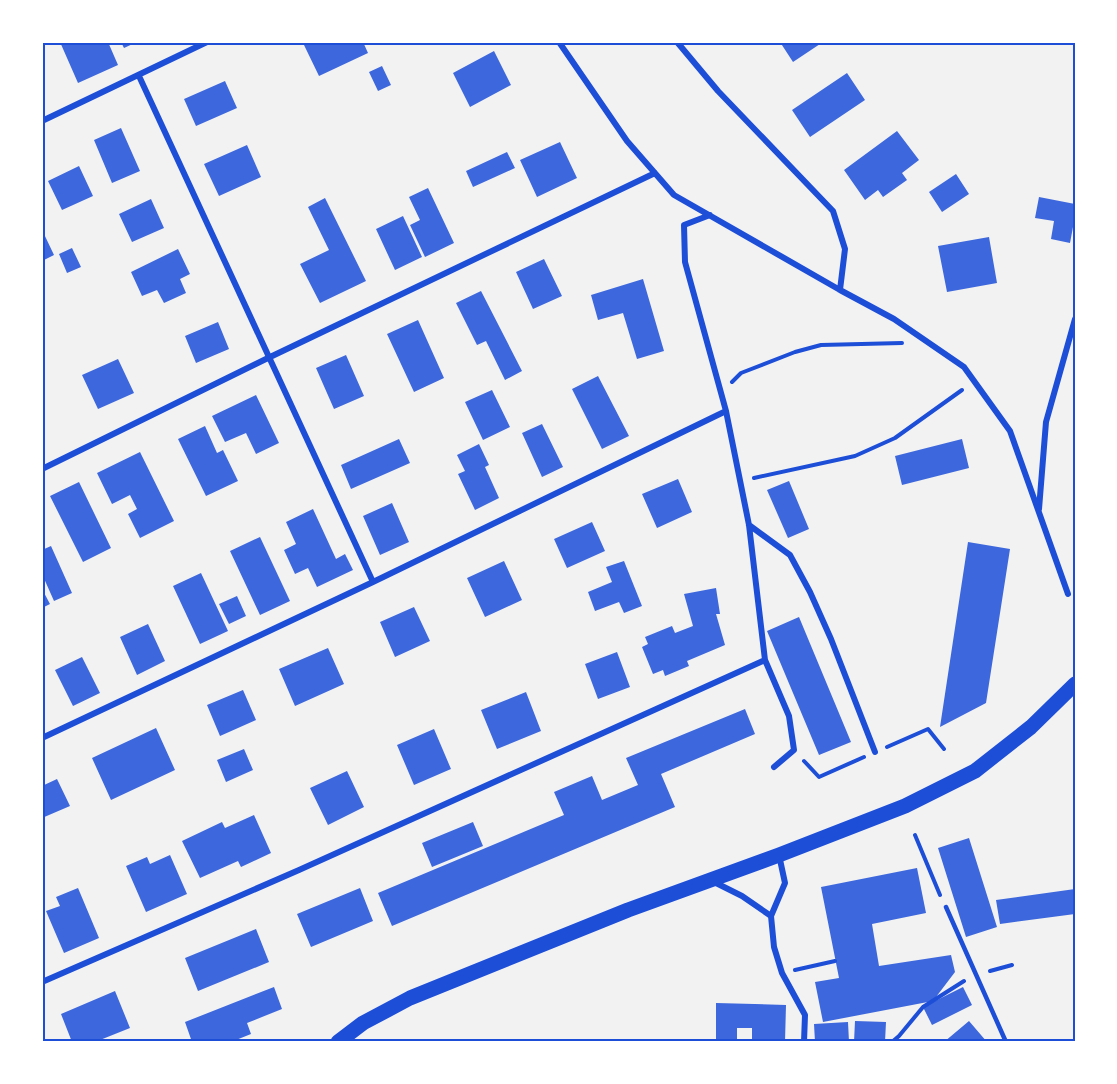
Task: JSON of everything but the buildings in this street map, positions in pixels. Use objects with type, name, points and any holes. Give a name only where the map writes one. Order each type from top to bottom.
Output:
[{"type":"main road","points":[[338,1042],[363,1023],[410,998],[606,918],[905,806],[975,771],[1031,727],[1075,684]]},
{"type":"street","points":[[42,121],[207,42]]},
{"type":"street","points":[[559,42],[627,141],[674,195],[894,319],[964,367],[1010,430],[1068,594]]},
{"type":"street","points":[[677,42],[718,91],[833,212],[844,249],[840,290]]},
{"type":"street","points":[[139,76],[373,582]]},
{"type":"street","points":[[42,469],[268,358],[656,173]]},
{"type":"street","points":[[710,215],[684,225],[685,262],[726,411],[748,525],[765,660],[789,716],[794,750],[774,766]]},
{"type":"street","points":[[1039,511],[1046,422],[1075,319]]},
{"type":"street","points":[[42,738],[373,582],[726,411]]},
{"type":"street","points":[[748,525],[790,555],[831,639],[875,752]]},
{"type":"street","points":[[42,982],[310,865],[765,660]]},
{"type":"street","points":[[779,855],[785,883],[771,916],[774,947],[783,973],[805,1015],[804,1042]]},
{"type":"street","points":[[710,880],[742,896],[771,916]]},
{"type":"lane","points":[[946,907],[1006,1042]]},
{"type":"path","points":[[734,391],[731,382],[741,373],[795,352],[821,345],[903,344]]},
{"type":"path","points":[[751,468],[753,478],[855,456],[895,438],[965,387],[962,384]]},
{"type":"path","points":[[928,729],[944,749]]},
{"type":"path","points":[[915,835],[946,907]]},
{"type":"path","points":[[783,973],[835,961]]},
{"type":"path","points":[[892,1042],[923,1007],[975,974],[1012,965]]}]
